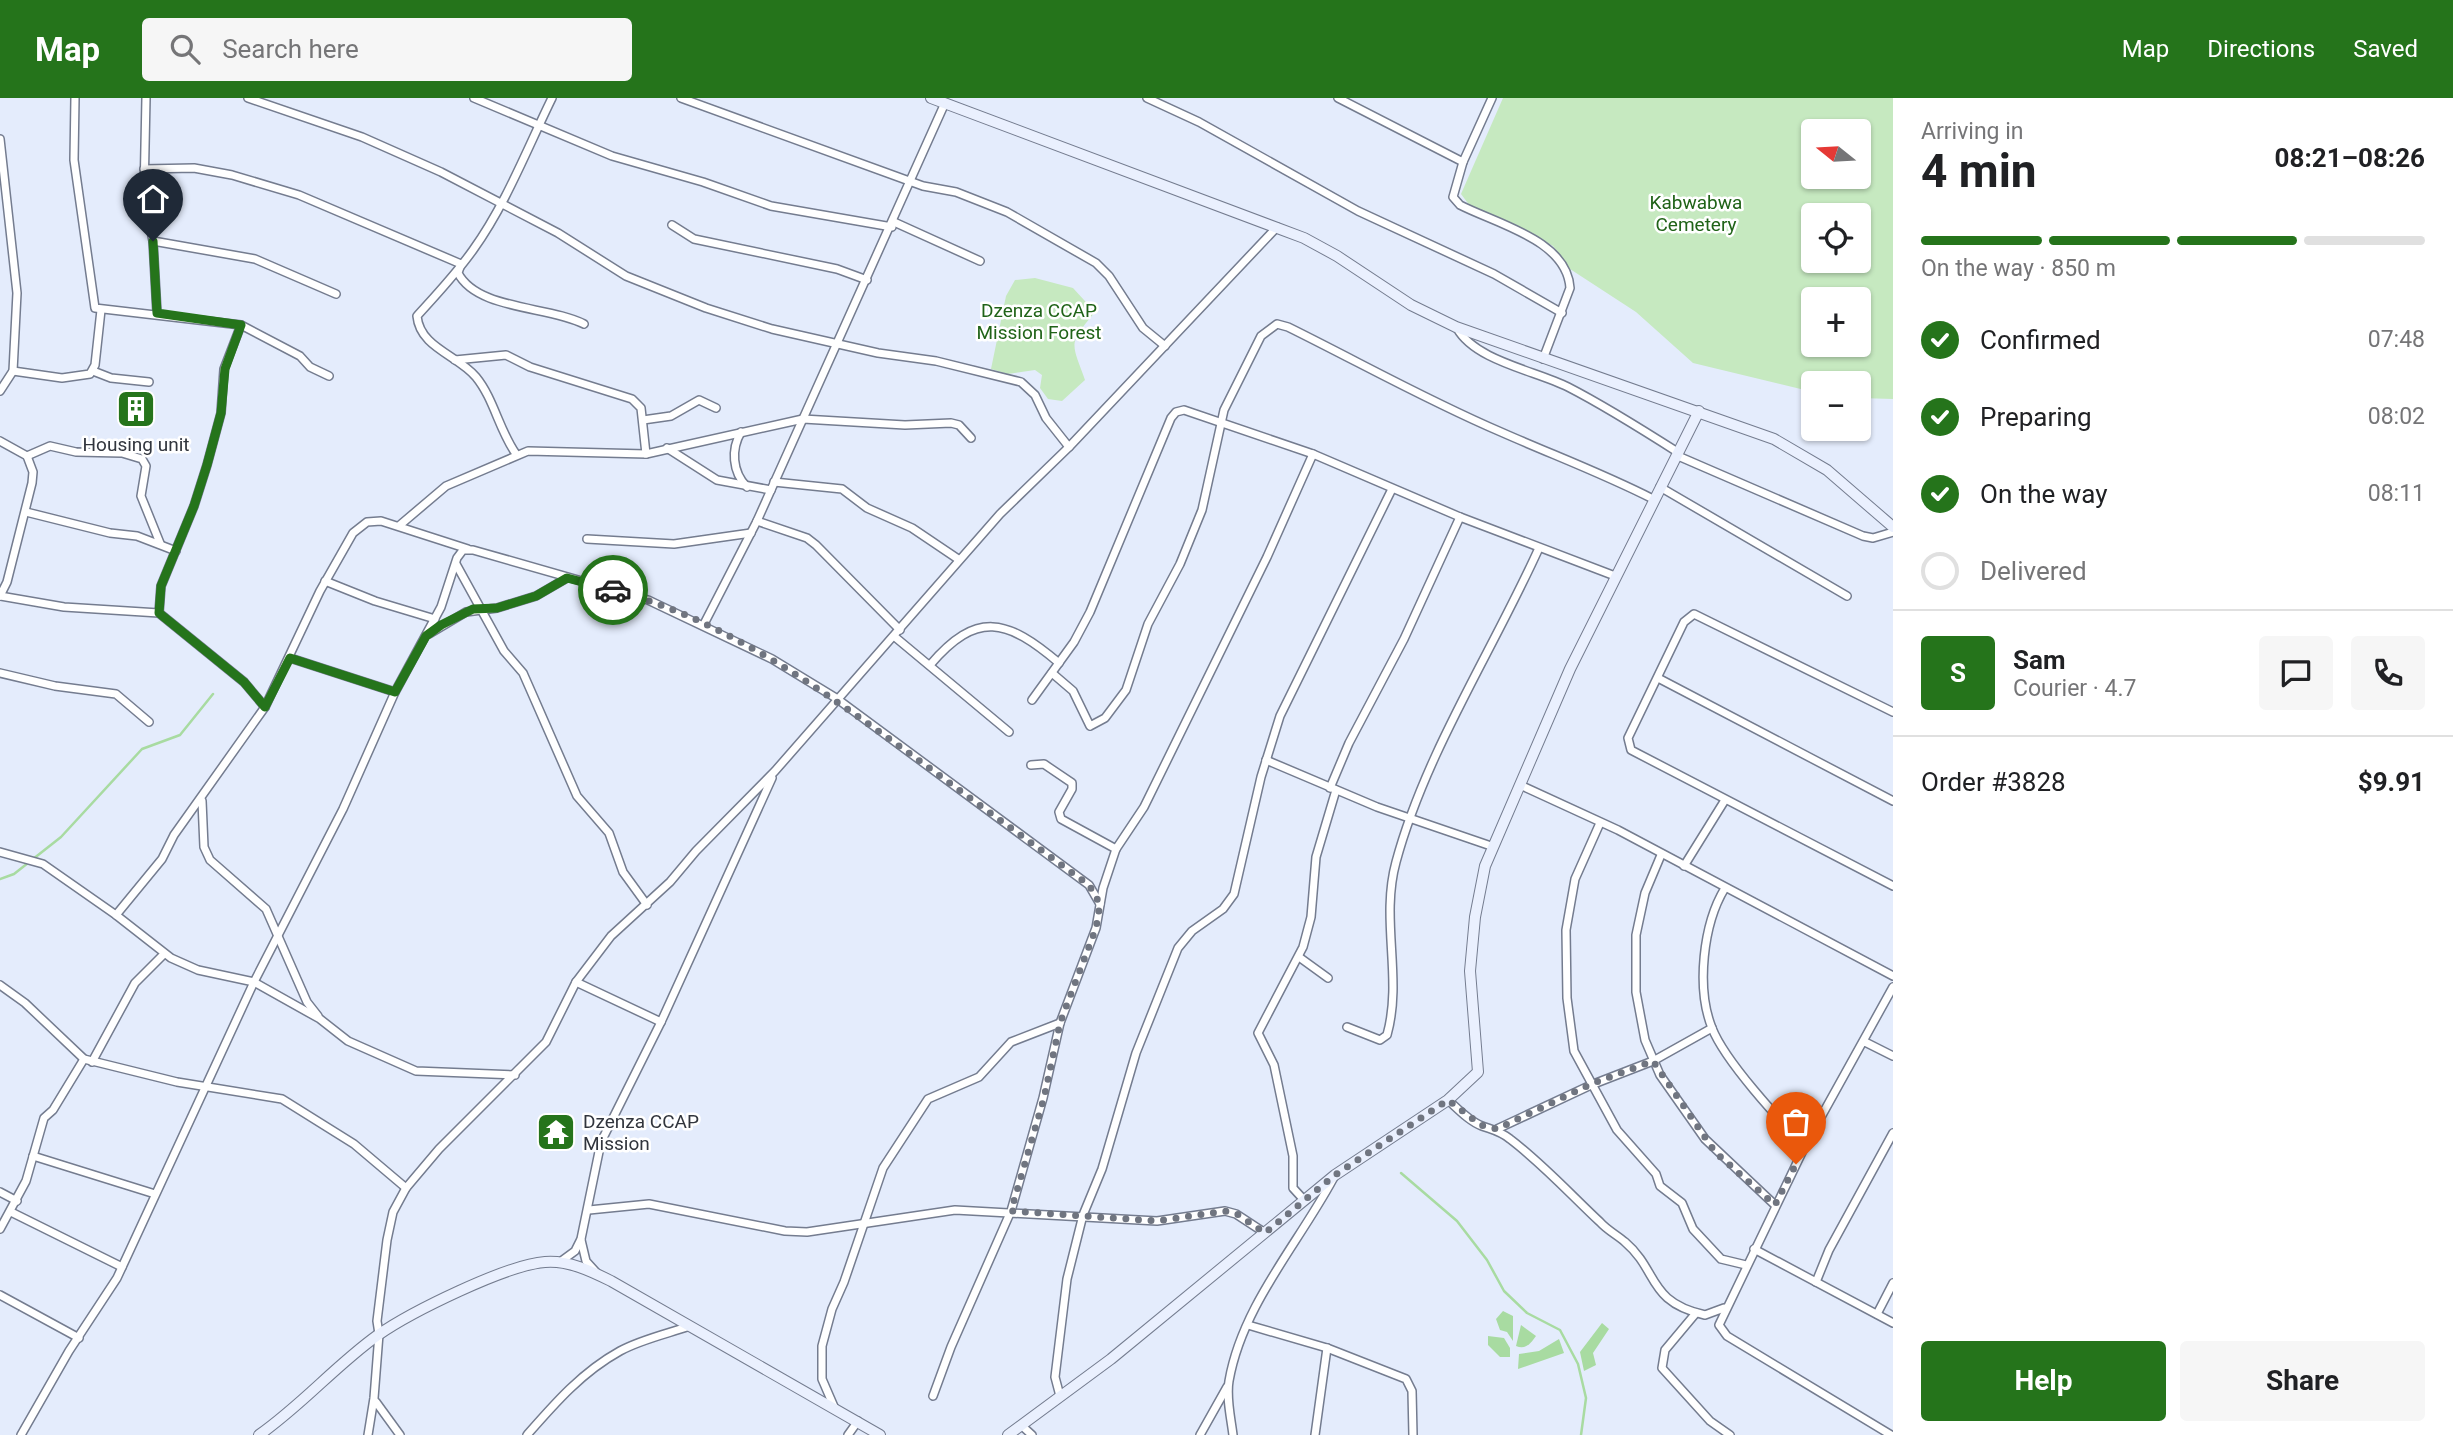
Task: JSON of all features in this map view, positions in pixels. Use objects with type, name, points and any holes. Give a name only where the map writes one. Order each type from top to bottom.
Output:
[{"type":"street","points":[[75,98],[74,160],[79,210],[93,301],[101,310],[157,313],[241,325],[300,356],[310,367],[329,376]]},
{"type":"street","points":[[146,98],[146,211],[153,241],[157,313]]},
{"type":"street","points":[[248,98],[362,137],[502,202],[642,284],[759,325],[878,353],[947,363],[1021,382],[1035,394],[1046,418],[1069,447]]},
{"type":"street","points":[[474,98],[538,127],[633,163],[704,182],[783,210],[893,224],[980,261]]},
{"type":"street","points":[[516,454],[503,436],[477,378],[426,338],[417,316],[428,307],[461,264],[502,202],[552,98]]},
{"type":"street","points":[[681,98],[912,182],[956,192],[1007,212],[1097,263],[1110,276],[1143,328],[1165,346]]},
{"type":"street","points":[[931,98],[1277,227],[1320,246],[1411,305],[1456,327],[1743,426],[1802,455],[1834,476],[1893,530],[1873,538],[1863,536],[1679,454],[1638,426],[1567,387],[1519,370],[1490,355],[1461,336],[1456,327]]},
{"type":"street","points":[[1338,98],[1463,162]]},
{"type":"street","points":[[1492,98],[1452,193],[1455,201],[1537,242],[1564,265],[1570,276],[1570,288],[1543,359]]},
{"type":"street","points":[[1151,99],[1199,122],[1339,201],[1451,253],[1562,313]]},
{"type":"street","points":[[704,624],[757,522],[912,182],[945,103]]},
{"type":"street","points":[[0,139],[17,293],[12,371],[0,391]]},
{"type":"street","points":[[144,169],[194,168],[232,175],[299,195],[461,264]]},
{"type":"street","points":[[671,225],[694,239],[837,269],[867,280]]},
{"type":"street","points":[[368,1435],[374,1398],[379,1334],[377,1321],[387,1240],[393,1212],[407,1188],[439,1149],[515,1075],[550,1036],[576,982],[611,936],[647,905],[775,771],[836,698],[897,634],[958,559],[1018,494],[1069,447],[1277,227]]},
{"type":"street","points":[[153,241],[255,259],[336,294]]},
{"type":"street","points":[[461,264],[458,273],[471,290],[529,309],[559,313],[583,324]]},
{"type":"street","points":[[93,371],[101,310]]},
{"type":"street","points":[[159,613],[161,586],[207,465],[221,413],[225,369],[241,325]]},
{"type":"street","points":[[1052,673],[1073,691],[1090,726],[1105,718],[1126,690],[1148,624],[1180,564],[1202,510],[1224,410],[1261,336],[1271,326],[1283,325],[1500,432],[1585,465],[1654,499]]},
{"type":"street","points":[[455,360],[506,355],[530,367],[632,399],[641,408],[646,453]]},
{"type":"street","points":[[12,371],[62,378],[83,377],[93,371]]},
{"type":"street","points":[[93,371],[111,378],[149,382]]},
{"type":"street","points":[[643,420],[671,416],[699,400],[716,408]]},
{"type":"street","points":[[1032,700],[1059,663],[1090,612],[1171,418],[1176,412],[1184,410],[1313,454],[1460,517],[1615,576]]},
{"type":"street","points":[[1008,1435],[1111,1359],[1335,1175],[1448,1100],[1480,1067],[1472,1000],[1471,944],[1479,889],[1492,846],[1570,669],[1699,411]]},
{"type":"street","points":[[400,525],[446,486],[516,454],[570,450],[646,453],[803,419],[905,425],[929,421],[951,423],[959,425],[971,438]]},
{"type":"street","points":[[741,432],[733,453],[742,481],[748,487]]},
{"type":"street","points":[[0,441],[27,456],[33,472],[26,512],[0,596],[64,607],[159,613],[244,682],[265,707]]},
{"type":"street","points":[[27,456],[50,446],[76,452],[122,453],[142,459],[146,466],[141,496],[160,543]]},
{"type":"street","points":[[667,449],[717,480],[748,487],[842,489],[867,509],[912,528],[958,559]]},
{"type":"street","points":[[933,1396],[951,1347],[1011,1211],[1044,1098],[1060,1023],[1096,928],[1116,849],[1144,807],[1267,557],[1313,454]]},
{"type":"street","points":[[1660,487],[1847,596]]},
{"type":"street","points":[[1060,1396],[1055,1377],[1064,1294],[1083,1215],[1102,1169],[1136,1052],[1178,948],[1192,931],[1223,909],[1238,886],[1266,760],[1290,691],[1392,489]]},
{"type":"street","points":[[26,512],[160,543],[176,551]]},
{"type":"street","points":[[1304,1200],[1293,1188],[1293,1156],[1274,1065],[1258,1033],[1261,1023],[1299,957],[1311,917],[1317,857],[1333,789],[1349,743],[1404,639],[1460,517]]},
{"type":"street","points":[[116,915],[162,859],[174,835],[202,800],[265,707],[325,581],[353,533],[367,522],[400,525],[468,549],[638,596],[704,624],[772,659],[836,698],[1089,885],[1100,904]]},
{"type":"street","points":[[757,522],[807,538],[816,545],[897,634],[953,688],[1009,732]]},
{"type":"street","points":[[587,539],[674,544],[751,533]]},
{"type":"street","points":[[1348,1027],[1380,1040],[1387,1035],[1394,989],[1388,929],[1390,891],[1410,820],[1433,763],[1539,548]]},
{"type":"street","points":[[21,1435],[79,1338],[111,1291],[254,982],[343,809],[395,692],[435,619],[460,554],[468,549]]},
{"type":"street","points":[[456,564],[504,651],[523,673],[577,796],[610,833],[623,872],[647,905]]},
{"type":"street","points":[[426,636],[466,612],[497,608],[536,596],[567,578]]},
{"type":"street","points":[[325,581],[375,601],[435,619]]},
{"type":"street","points":[[1893,712],[1701,615],[1694,614],[1684,622],[1628,738],[1631,750],[1893,886]]},
{"type":"street","points":[[930,665],[954,639],[984,626],[1023,634],[1059,663]]},
{"type":"street","points":[[290,658],[395,692]]},
{"type":"street","points":[[0,673],[55,686],[116,694],[149,722]]},
{"type":"street","points":[[1658,678],[1893,801]]},
{"type":"street","points":[[1266,760],[1410,820],[1492,846]]},
{"type":"street","points":[[1031,765],[1044,764],[1072,783],[1072,789],[1059,813],[1061,819],[1116,849]]},
{"type":"street","points":[[259,1435],[287,1416],[379,1334],[430,1307],[518,1268],[559,1262],[575,1251],[589,1210],[601,1142],[661,1022],[775,771]]},
{"type":"street","points":[[1520,785],[1684,866],[1893,976]]},
{"type":"street","points":[[202,800],[204,847],[210,860],[220,872],[259,901],[307,1002],[320,1019]]},
{"type":"street","points":[[1684,866],[1725,800]]},
{"type":"street","points":[[1600,823],[1575,879],[1564,954],[1574,1051],[1626,1143],[1656,1174],[1660,1186],[1682,1203],[1693,1229],[1726,1262],[1746,1265]]},
{"type":"street","points":[[0,852],[43,864],[116,915],[164,954],[191,967],[254,982],[320,1019],[348,1041],[416,1071],[515,1075]]},
{"type":"street","points":[[1661,855],[1639,912],[1634,962],[1638,1015],[1653,1061],[1715,1152],[1775,1205]]},
{"type":"street","points":[[1725,888],[1708,926],[1705,941],[1704,973],[1712,1028],[1776,1116],[1806,1144]]},
{"type":"street","points":[[0,1229],[17,1201],[44,1118],[53,1110],[88,1060],[135,983],[164,954]]},
{"type":"street","points":[[1299,957],[1328,978]]},
{"type":"street","points":[[576,982],[661,1022]]},
{"type":"street","points":[[0,985],[25,1003],[88,1060],[177,1082],[282,1099],[354,1144],[407,1188]]},
{"type":"street","points":[[1891,1435],[1727,1336],[1719,1325],[1806,1144],[1865,1042],[1893,987]]},
{"type":"street","points":[[836,1410],[822,1379],[822,1346],[832,1309],[883,1168],[924,1102],[936,1093],[960,1087],[979,1077],[1010,1042],[1060,1023]]},
{"type":"street","points":[[1497,1129],[1591,1084],[1653,1061],[1712,1028]]},
{"type":"street","points":[[1865,1042],[1893,1056]]},
{"type":"street","points":[[1448,1100],[1481,1125],[1497,1129],[1570,1190],[1602,1225],[1625,1241],[1664,1295],[1696,1313],[1711,1315],[1727,1306]]},
{"type":"street","points":[[1815,1282],[1829,1250],[1893,1133]]},
{"type":"street","points":[[33,1156],[155,1194]]},
{"type":"street","points":[[1200,1435],[1229,1383],[1248,1325],[1264,1293],[1335,1175]]},
{"type":"street","points":[[0,1192],[17,1201]]},
{"type":"street","points":[[589,1210],[649,1204],[796,1232],[940,1211],[1011,1211],[1174,1220],[1225,1211],[1237,1214],[1265,1233]]},
{"type":"street","points":[[11,1212],[122,1267]]},
{"type":"street","points":[[581,1239],[586,1261],[599,1275]]},
{"type":"street","points":[[1754,1250],[1893,1323]]},
{"type":"street","points":[[559,1262],[599,1275],[880,1435]]},
{"type":"street","points":[[1877,1314],[1893,1283]]},
{"type":"street","points":[[0,1295],[79,1338]]},
{"type":"street","points":[[1696,1313],[1665,1350],[1662,1368],[1710,1421],[1730,1435]]},
{"type":"street","points":[[1248,1325],[1327,1348],[1406,1380],[1412,1391],[1413,1435]]},
{"type":"street","points":[[527,1435],[569,1387],[597,1365],[622,1349],[687,1327]]},
{"type":"street","points":[[1315,1435],[1327,1348]]},
{"type":"street","points":[[1229,1383],[1233,1435]]},
{"type":"street","points":[[374,1398],[400,1435]]},
{"type":"street","points":[[848,1435],[858,1421]]},
{"type":"street","points":[[1021,1425],[1032,1435]]},
{"type":"green space","name":"Kabwabwa Cemetery","points":[[1503,98],[1893,98],[1893,399],[1871,398],[1871,371],[1801,371],[1801,389],[1693,363],[1636,312],[1570,269],[1553,246],[1523,229],[1473,210],[1461,194]]},
{"type":"green space","name":"Dzenza CCAP Mission Forest","points":[[1035,278],[1073,288],[1095,312],[1080,331],[1075,344],[1085,380],[1062,401],[1048,399],[1040,388],[1042,375],[1035,370],[1008,374],[991,369],[1006,296],[1015,280]]},
{"type":"shaded area","points":[[1503,1311],[1513,1316],[1513,1341],[1507,1332],[1500,1330],[1496,1319]]},
{"type":"shaded area","points":[[1602,1323],[1609,1329],[1593,1353],[1596,1365],[1584,1371],[1580,1352]]},
{"type":"shaded area","points":[[1521,1325],[1536,1336],[1523,1347],[1516,1346]]},
{"type":"shaded area","points":[[1488,1336],[1504,1338],[1510,1348],[1510,1357],[1500,1357],[1488,1345]]},
{"type":"shaded area","points":[[1559,1339],[1564,1353],[1518,1369],[1519,1354],[1539,1351]]},
{"type":"waterway","points":[[0,879],[14,874],[61,837],[142,749],[180,735],[213,694]]},
{"type":"waterway","points":[[1401,1173],[1457,1221],[1487,1260],[1504,1291],[1527,1313],[1560,1330],[1578,1364],[1586,1398],[1581,1435]]},
{"type":"way so far","points":[[613,590],[638,596],[704,624],[772,659],[836,698],[1089,885],[1095,894],[1100,904],[1096,928],[1065,1006],[1044,1098],[1011,1211],[1157,1221],[1194,1218],[1225,1211],[1237,1214],[1265,1233],[1335,1175],[1448,1100],[1466,1117],[1497,1129],[1591,1084],[1653,1061],[1715,1152],[1775,1205],[1796,1164]]},
{"type":"place","name":"Housing unit","points":[[136,409]]},
{"type":"place","name":"Dzenza CCAP Mission","points":[[556,1132]]},
{"type":"route","points":[[153,241],[157,313],[241,325],[225,369],[221,413],[207,465],[194,506],[161,586],[159,613],[244,682],[265,707],[290,658],[395,692],[426,636],[466,612],[497,608],[536,596],[567,578],[613,590]]}]
